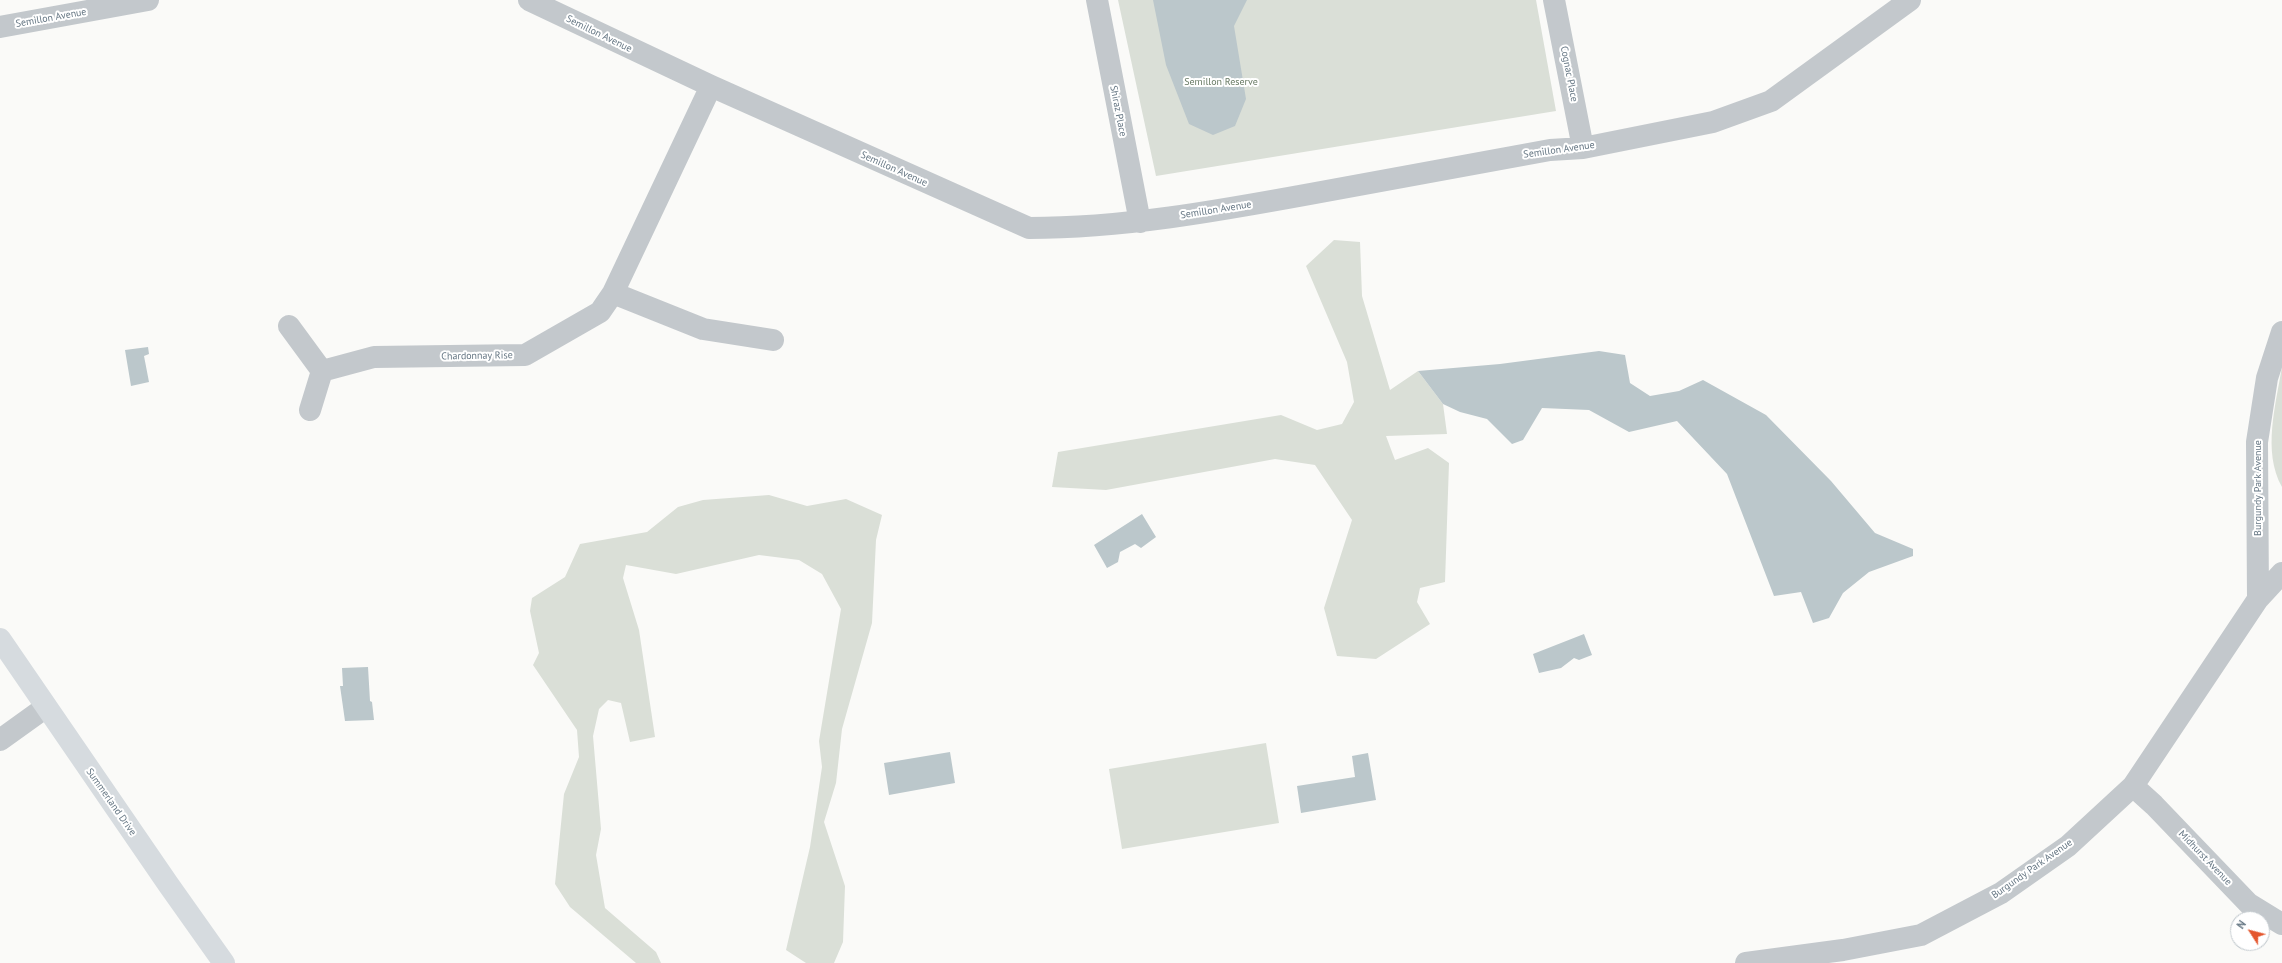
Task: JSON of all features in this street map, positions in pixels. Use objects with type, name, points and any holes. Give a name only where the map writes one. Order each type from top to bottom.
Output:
[{"type":"main road","name":"Summerland Drive","points":[[0,639],[224,963]]},
{"type":"street","name":"Semillon Avenue","points":[[0,27],[148,0]]},
{"type":"street","name":"Semillon Avenue","points":[[529,0],[711,86],[1029,228],[1078,228],[1140,222],[1274,201],[1550,150],[1583,148],[1713,122],[1771,101],[1910,0]]},
{"type":"street","name":"Shiraz Place","points":[[1097,0],[1140,222]]},
{"type":"street","name":"Cognac Place","points":[[1554,0],[1583,148]]},
{"type":"street","name":"Chardonnay Rise","points":[[322,371],[374,357],[525,355],[600,312],[613,293],[711,86]]},
{"type":"street","points":[[613,293],[703,329],[773,340]]},
{"type":"street","points":[[289,326],[322,371],[310,410]]},
{"type":"street","name":"Burgundy Park Avenue","points":[[2258,599],[2257,442],[2267,378],[2282,332]]},
{"type":"street","name":"Burgundy Park Avenue","points":[[1746,963],[1843,950],[1921,935],[2001,893],[2068,846],[2132,786],[2258,599],[2282,573]]},
{"type":"street","points":[[0,740],[46,707]]},
{"type":"street","name":"Midhurst Avenue","points":[[2132,786],[2154,805],[2249,904],[2282,924]]},
{"type":"green space","name":"Semillon Reserve","points":[[1118,0],[1536,0],[1556,111],[1156,176]]},
{"type":"green space","points":[[1334,240],[1360,242],[1362,296],[1390,390],[1418,371],[1443,404],[1447,434],[1386,436],[1395,460],[1428,448],[1449,463],[1445,582],[1420,588],[1417,602],[1430,624],[1376,659],[1337,656],[1324,608],[1352,520],[1315,465],[1275,459],[1106,490],[1052,487],[1058,452],[1281,415],[1317,430],[1342,424],[1354,402],[1347,362],[1306,266]]},
{"type":"green space","points":[[2282,366],[2282,487],[2276,473],[2273,458],[2272,428]]},
{"type":"green space","points":[[769,495],[807,506],[846,499],[882,515],[876,540],[872,623],[842,729],[836,783],[824,822],[845,886],[843,942],[834,963],[806,963],[786,950],[810,847],[822,767],[819,741],[841,609],[822,574],[799,560],[759,555],[676,574],[626,565],[623,578],[639,630],[655,737],[630,742],[621,703],[608,700],[599,709],[593,736],[601,829],[596,855],[605,908],[656,952],[661,963],[636,963],[570,907],[555,884],[564,794],[579,757],[577,730],[533,665],[539,653],[530,611],[532,598],[565,577],[580,544],[647,532],[678,507],[703,500]]},
{"type":"green space","points":[[1266,743],[1279,823],[1122,849],[1109,769]]},
{"type":"shaded area","points":[[1153,0],[1247,0],[1234,26],[1246,99],[1235,126],[1213,135],[1189,124],[1166,65]]},
{"type":"shaded area","points":[[148,347],[149,354],[144,356],[149,382],[131,386],[125,350]]},
{"type":"shaded area","points":[[1599,351],[1625,355],[1630,383],[1650,396],[1679,391],[1703,380],[1766,415],[1831,481],[1875,533],[1913,549],[1913,556],[1869,572],[1843,593],[1829,618],[1813,623],[1801,592],[1774,596],[1727,474],[1677,421],[1629,432],[1589,410],[1542,408],[1523,440],[1512,444],[1487,419],[1460,412],[1443,404],[1418,371],[1500,364]]},
{"type":"shaded area","points":[[1142,514],[1156,537],[1141,548],[1135,544],[1120,552],[1118,562],[1107,568],[1094,545]]},
{"type":"shaded area","points":[[1584,634],[1592,655],[1579,660],[1574,658],[1561,668],[1539,673],[1533,654]]},
{"type":"shaded area","points":[[368,667],[370,701],[372,702],[374,720],[345,721],[340,686],[343,686],[342,668]]},
{"type":"shaded area","points":[[950,752],[955,783],[889,795],[884,763]]},
{"type":"shaded area","points":[[1368,753],[1376,800],[1301,813],[1297,786],[1355,777],[1352,756]]}]
